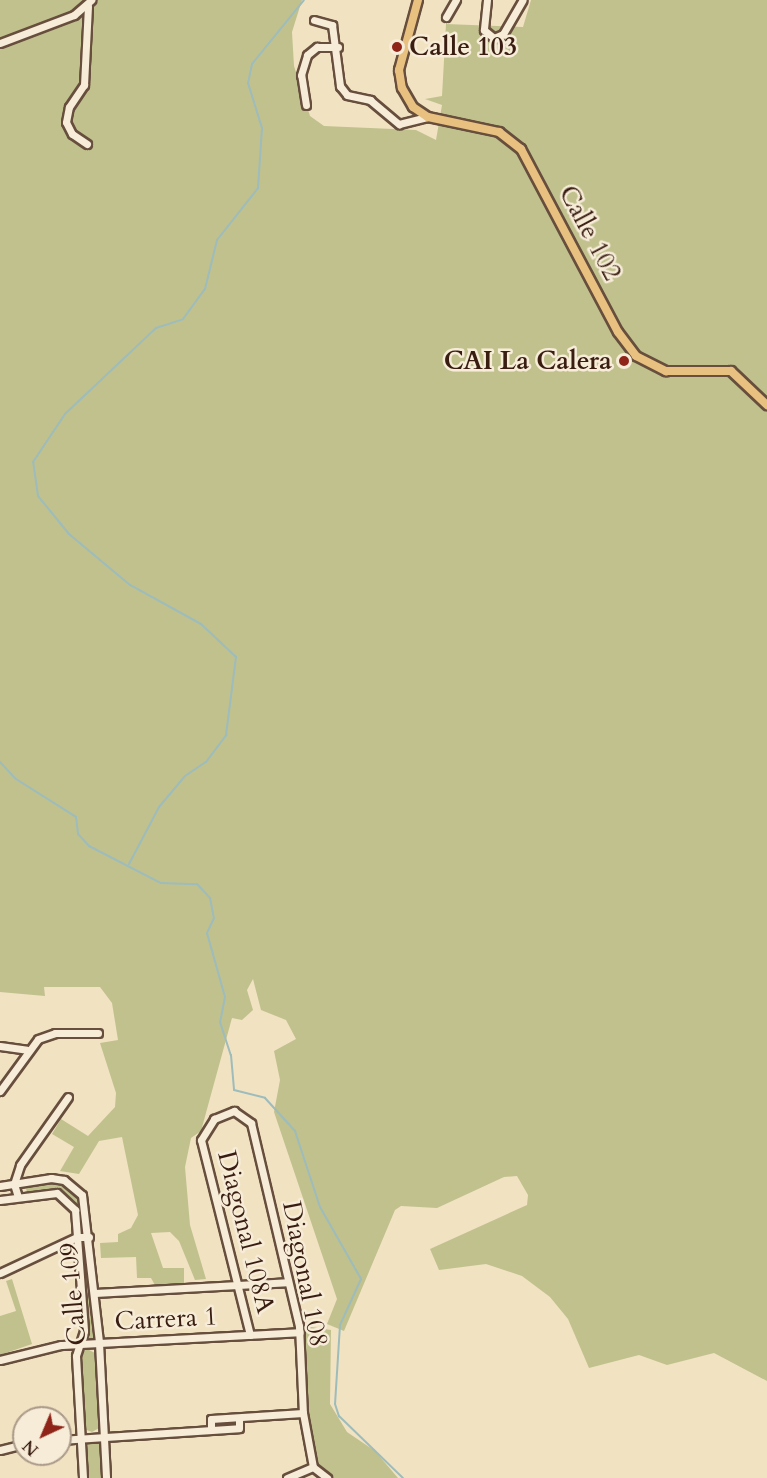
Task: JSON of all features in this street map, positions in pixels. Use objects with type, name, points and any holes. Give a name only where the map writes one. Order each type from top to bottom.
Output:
[{"type":"main road","points":[[418,0],[400,63],[408,102],[428,117]]},
{"type":"main road","name":"Calle 102","points":[[428,117],[494,131],[515,142],[528,160],[623,341],[643,362],[666,371],[731,371],[766,404]]},
{"type":"street","points":[[446,17],[456,0]]},
{"type":"street","points":[[487,0],[484,30],[494,38],[503,34],[523,0]]},
{"type":"street","points":[[0,43],[90,3],[84,85],[69,107],[66,122],[72,134],[87,144]]},
{"type":"street","points":[[314,20],[332,25],[338,47],[339,81],[347,95],[370,100],[399,124],[428,117]]},
{"type":"street","points":[[306,105],[301,75],[307,55],[314,48],[338,47]]},
{"type":"street","points":[[0,1091],[27,1050],[55,1033],[98,1033]]},
{"type":"street","points":[[0,1046],[27,1050]]},
{"type":"street","points":[[18,1197],[14,1184],[20,1165],[68,1097]]},
{"type":"street","name":"Diagonal 108","points":[[223,1112],[234,1111],[251,1123],[300,1332],[303,1413],[313,1467]]},
{"type":"street","name":"Diagonal 108A","points":[[223,1112],[201,1140],[250,1335]]},
{"type":"street","name":"Calle 109","points":[[0,1186],[51,1178],[74,1186],[86,1207],[99,1343],[106,1478]]},
{"type":"street","name":"Calle 109","points":[[0,1200],[18,1197],[65,1196],[75,1210],[84,1331],[76,1356],[83,1478]]},
{"type":"street","points":[[0,1273],[77,1237],[89,1237]]},
{"type":"street","points":[[94,1293],[288,1282]]},
{"type":"street","name":"Carrera 1","points":[[0,1360],[40,1348],[80,1344],[300,1332]]},
{"type":"street","points":[[72,1439],[239,1428],[239,1418],[303,1413]]},
{"type":"street","points":[[287,1478],[313,1467],[327,1478]]},
{"type":"green space","points":[[0,0],[302,0],[292,32],[294,66],[310,116],[324,126],[416,130],[436,140],[442,105],[425,99],[442,96],[446,24],[523,27],[531,0],[767,0],[767,1381],[714,1353],[667,1365],[639,1355],[589,1368],[568,1319],[550,1297],[522,1276],[486,1264],[439,1270],[430,1249],[527,1205],[528,1195],[517,1176],[504,1177],[437,1208],[401,1206],[395,1210],[344,1331],[327,1324],[337,1299],[274,1112],[280,1080],[274,1051],[296,1039],[286,1020],[261,1010],[253,979],[247,990],[253,1010],[242,1020],[232,1018],[201,1131],[191,1138],[185,1167],[190,1225],[206,1279],[195,1280],[179,1241],[170,1232],[151,1233],[163,1268],[184,1268],[184,1288],[156,1287],[151,1278],[137,1278],[136,1257],[101,1258],[100,1243],[118,1242],[118,1234],[131,1228],[138,1215],[122,1137],[99,1141],[79,1174],[60,1171],[74,1147],[52,1134],[61,1119],[88,1136],[115,1107],[116,1093],[100,1043],[118,1040],[112,1003],[100,987],[44,987],[45,996],[0,992]]},
{"type":"green space","points":[[52,1181],[74,1190],[81,1199],[86,1231],[81,1231],[76,1202],[62,1190],[27,1192],[25,1185]]},
{"type":"green space","points":[[87,1243],[95,1338],[88,1338],[80,1244]]},
{"type":"green space","points":[[12,1279],[32,1344],[0,1355],[0,1316],[16,1311],[6,1281]]},
{"type":"green space","points":[[305,1326],[331,1330],[330,1404],[347,1432],[375,1451],[398,1478],[332,1478],[314,1464],[306,1410]]},
{"type":"green space","points":[[87,1349],[95,1353],[99,1428],[92,1432],[84,1429],[80,1354]]},
{"type":"green space","points":[[91,1440],[101,1443],[103,1478],[88,1478],[85,1444]]},
{"type":"waterway","points":[[129,864],[159,807],[185,776],[206,762],[226,735],[236,657],[201,624],[130,585],[69,534],[38,496],[33,462],[65,414],[156,328],[183,319],[205,289],[217,240],[258,188],[262,128],[248,83],[252,64],[304,0]]},
{"type":"waterway","points":[[0,762],[16,779],[76,817],[78,834],[89,846],[161,883],[197,884],[210,898],[214,918],[207,933],[225,997],[220,1022],[231,1055],[234,1090],[265,1098],[295,1131],[320,1207],[361,1279],[340,1325],[335,1404],[339,1416],[403,1478]]},
{"type":"place","name":"Calle 103","points":[[397,47]]},
{"type":"place","name":"CAI La Calera","points":[[624,361]]}]
